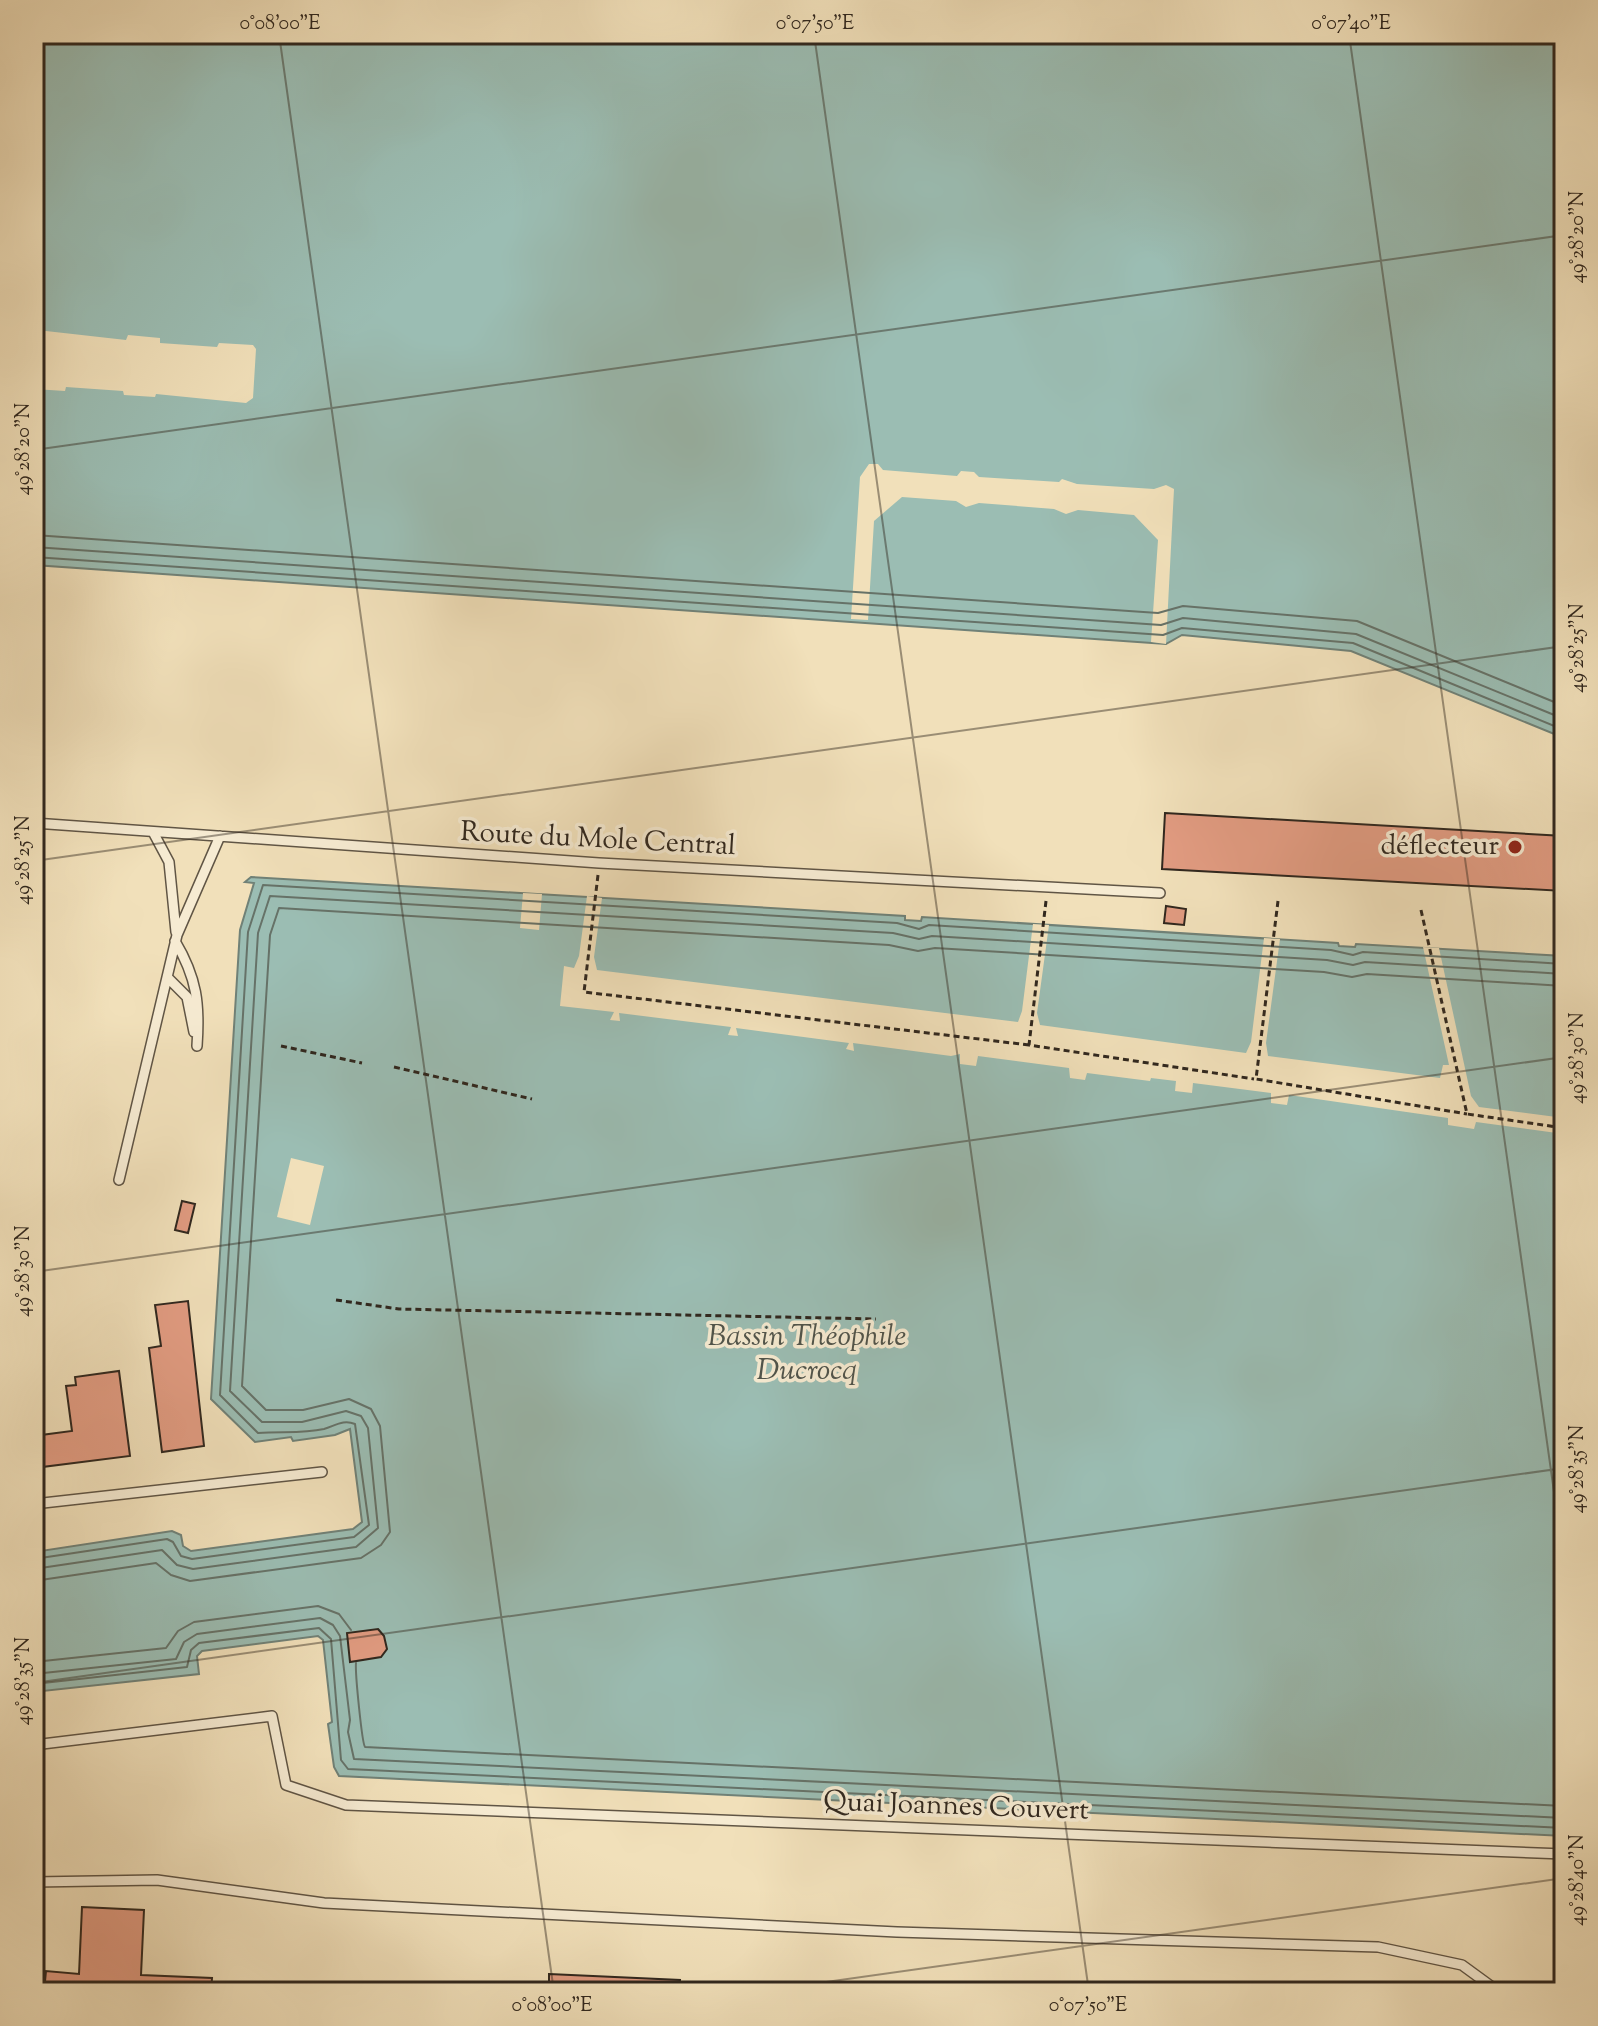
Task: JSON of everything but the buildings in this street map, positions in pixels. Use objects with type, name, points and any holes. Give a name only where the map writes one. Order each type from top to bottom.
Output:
[{"type":"lane","name":"Route du Mole Central","points":[[34,823],[599,863],[1160,893]]},
{"type":"lane","points":[[153,832],[169,862],[176,938],[200,1002],[197,1046],[187,997],[167,977]]},
{"type":"lane","points":[[119,1180],[176,938],[220,836]]},
{"type":"lane","points":[[37,1505],[322,1472]]},
{"type":"lane","name":"Quai Joannes Couvert","points":[[34,1745],[272,1716],[286,1785],[346,1805],[1564,1854]]},
{"type":"lane","points":[[34,1882],[157,1880],[324,1903],[897,1932],[1378,1947],[1462,1965],[1499,1992]]},
{"type":"path","points":[[596,892],[584,992],[1029,1045],[1564,1128]]},
{"type":"path","points":[[1256,1079],[1278,901]]},
{"type":"path","points":[[1421,910],[1467,1114]]},
{"type":"path","points":[[1029,1045],[1044,915]]},
{"type":"path","points":[[281,1046],[362,1063]]},
{"type":"path","points":[[394,1067],[532,1099]]},
{"type":"path","points":[[336,1300],[399,1309],[876,1319]]},
{"type":"water","points":[[34,34],[1564,34],[1564,738],[1351,651],[1182,635],[1166,644],[34,565]]},
{"type":"water","name":"Bassin Théophile Ducrocq","points":[[251,877],[905,916],[905,920],[921,921],[922,917],[1338,943],[1339,946],[1355,947],[1356,944],[1564,956],[1564,1836],[339,1776],[334,1767],[328,1724],[332,1722],[323,1640],[318,1636],[202,1651],[197,1656],[199,1674],[34,1692],[34,1552],[172,1531],[181,1535],[183,1546],[191,1551],[353,1529],[362,1522],[350,1429],[335,1435],[293,1441],[291,1437],[255,1442],[211,1399],[240,930],[254,883],[245,882]]},
{"type":"pier","points":[[37,330],[126,340],[128,335],[160,338],[160,343],[217,347],[219,343],[253,345],[256,349],[253,398],[246,403],[156,394],[155,397],[124,395],[123,391],[66,387],[65,391],[34,389],[34,333]]},
{"type":"pier","points":[[869,464],[878,464],[883,470],[957,476],[961,471],[974,472],[979,477],[1059,482],[1062,479],[1077,484],[1154,489],[1166,485],[1174,489],[1166,644],[1151,642],[1158,540],[1134,515],[1078,510],[1066,514],[1054,509],[979,503],[966,507],[956,501],[902,497],[874,521],[868,620],[851,619],[860,477]]},
{"type":"pier","points":[[523,893],[542,894],[539,930],[520,928]]},
{"type":"pier","points":[[587,896],[602,898],[594,957],[597,970],[1018,1022],[1033,924],[1049,925],[1037,1013],[1040,1025],[1246,1053],[1251,1042],[1264,938],[1280,939],[1266,1043],[1268,1056],[1440,1078],[1443,1065],[1449,1065],[1423,947],[1439,948],[1471,1096],[1479,1107],[1564,1118],[1564,1134],[1476,1122],[1474,1129],[1448,1125],[1448,1118],[1289,1095],[1287,1105],[1271,1103],[1271,1093],[1193,1083],[1192,1093],[1175,1091],[1176,1081],[1151,1078],[1150,1081],[1087,1073],[1085,1080],[1070,1078],[1069,1068],[978,1056],[976,1066],[960,1064],[960,1054],[951,1056],[853,1043],[854,1051],[846,1049],[849,1043],[736,1028],[738,1036],[728,1035],[731,1027],[619,1013],[620,1021],[610,1020],[614,1012],[560,1006],[564,966],[574,968],[579,956]]},
{"type":"pier","points":[[291,1158],[324,1166],[310,1225],[277,1217]]},
{"type":"place","name":"déflecteur","points":[[1515,847]]}]
